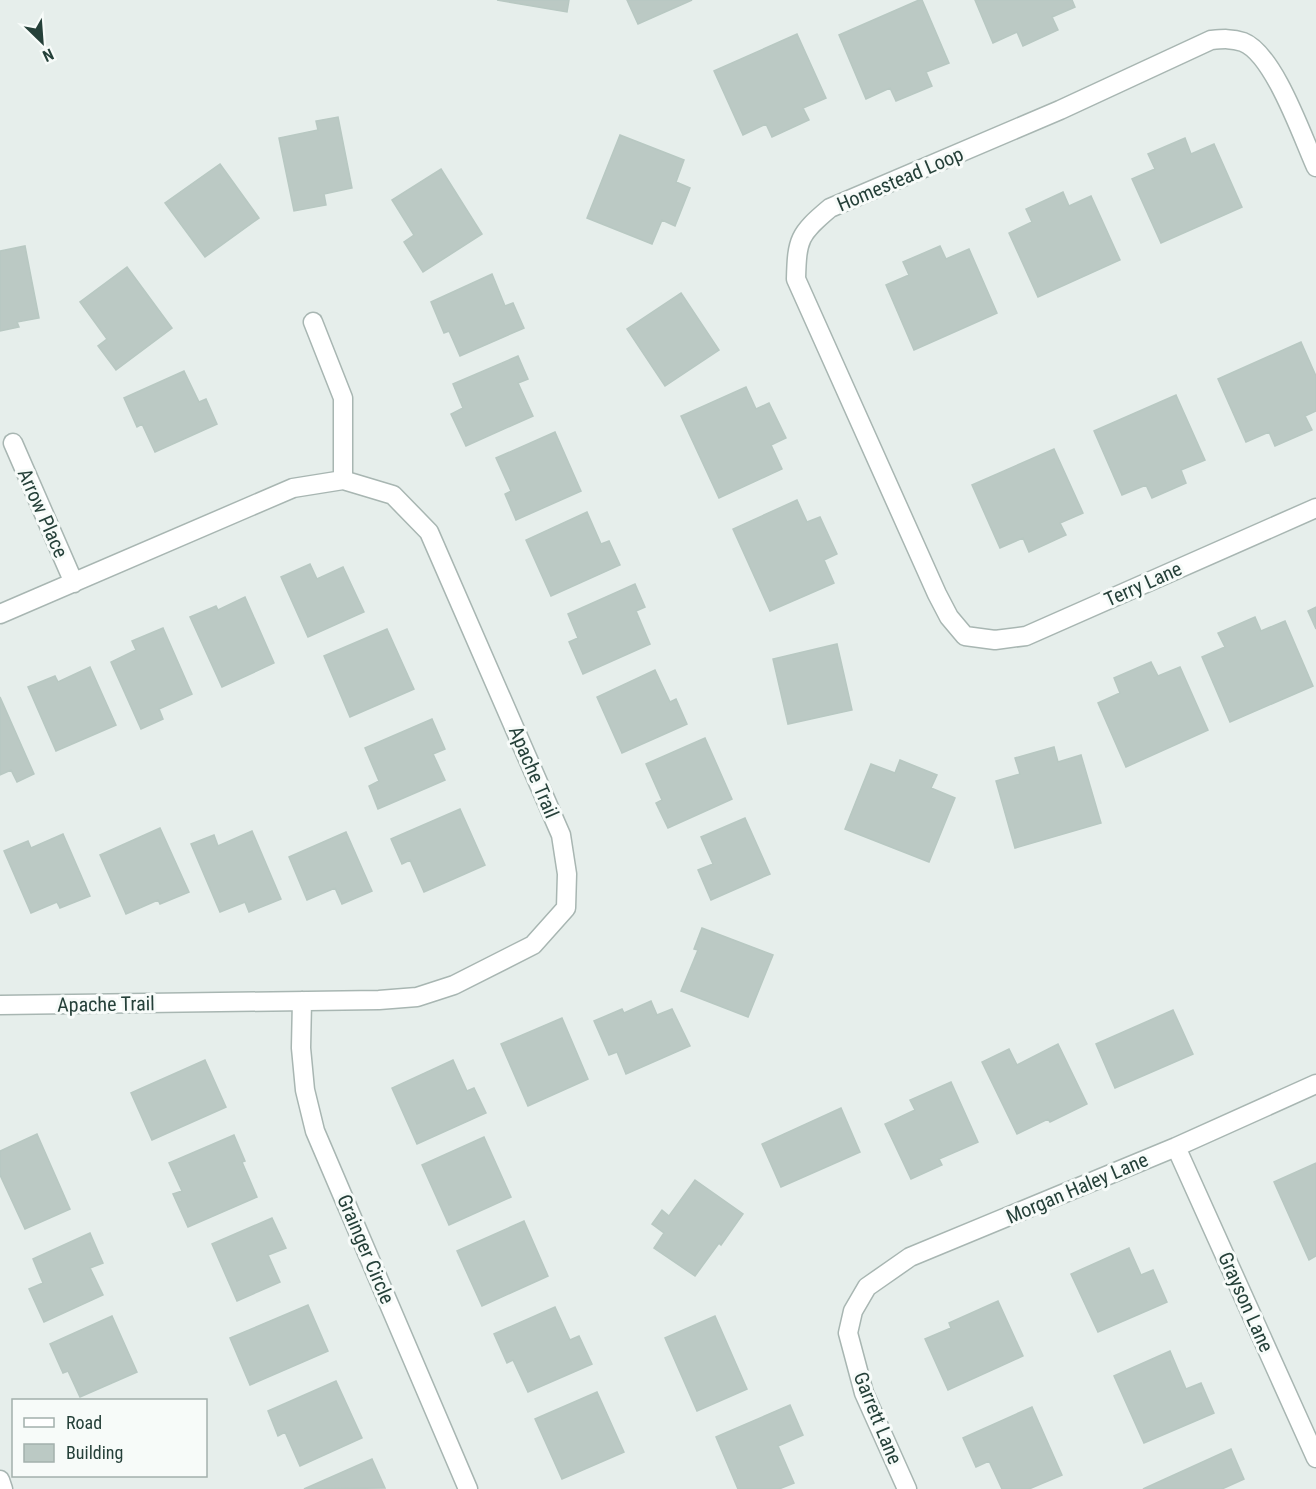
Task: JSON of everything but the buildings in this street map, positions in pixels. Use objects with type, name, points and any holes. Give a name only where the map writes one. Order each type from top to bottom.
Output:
[{"type":"street","name":"Homestead Loop","points":[[965,636],[949,617],[937,594],[796,279],[797,249],[808,227],[830,208],[1060,110],[1211,40],[1227,38],[1244,42],[1262,57],[1274,74],[1316,167]]},
{"type":"street","points":[[313,322],[343,398],[343,480]]},
{"type":"street","name":"Arrow Place","points":[[13,443],[74,582]]},
{"type":"street","name":"Apache Trail","points":[[0,614],[293,488],[343,480],[393,495],[429,532],[561,835],[567,874],[566,908],[533,945],[453,985],[417,997],[379,1000],[0,1005]]},
{"type":"street","name":"Terry Lane","points":[[965,636],[995,640],[1026,636],[1316,508]]},
{"type":"street","name":"Grainger Circle","points":[[302,1001],[305,1090],[315,1131],[468,1489]]},
{"type":"street","name":"Morgan Haley Lane","points":[[853,1311],[867,1287],[910,1257],[1176,1147],[1316,1084]]},
{"type":"street","name":"Grayson Lane","points":[[1176,1147],[1316,1458]]},
{"type":"street","name":"Garrett Lane","points":[[853,1311],[848,1333],[864,1393],[907,1489]]},
{"type":"street","points":[[0,1480],[3,1489]]}]
